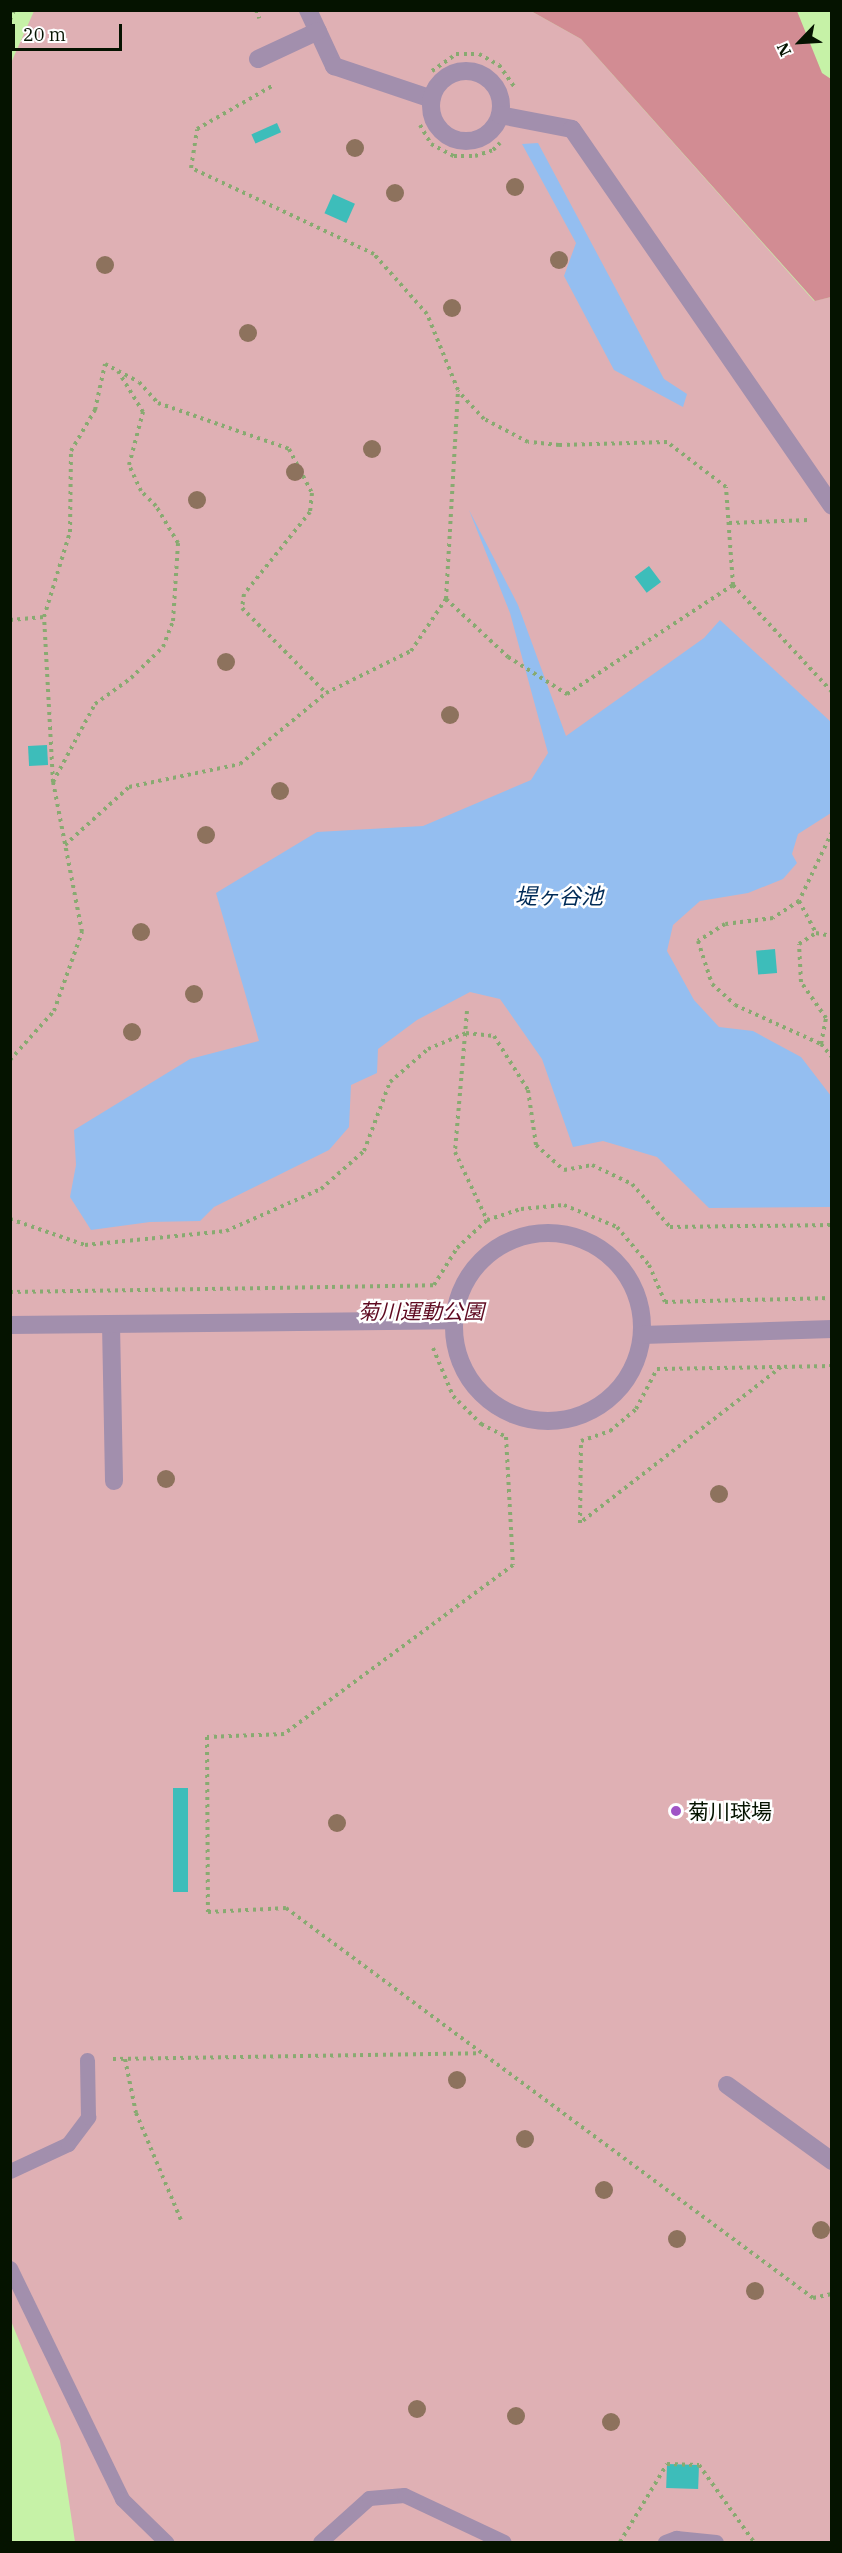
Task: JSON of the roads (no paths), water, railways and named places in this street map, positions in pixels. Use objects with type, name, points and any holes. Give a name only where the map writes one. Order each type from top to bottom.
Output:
[{"type":"street","points":[[308,10],[334,66],[432,99]]},
{"type":"street","points":[[258,59],[318,31]]},
{"type":"street","points":[[462,70],[477,72],[490,80],[499,92],[500,116],[489,133],[473,140],[459,140],[438,127],[432,113],[432,99],[438,85],[448,75],[462,70]]},
{"type":"street","points":[[500,116],[572,129],[826,513]]},
{"type":"street","points":[[555,1232],[584,1239],[609,1255],[628,1278],[639,1305],[642,1335],[634,1364],[619,1389],[597,1408],[570,1419],[540,1421],[512,1414],[486,1399],[467,1377],[456,1349],[453,1320],[460,1291],[475,1266],[498,1246],[525,1235],[555,1232]]},
{"type":"street","points":[[10,1325],[453,1320]]},
{"type":"street","points":[[111,1324],[114,1481]]},
{"type":"street","points":[[642,1335],[831,1329]]},
{"type":"street","points":[[727,2085],[831,2161]]},
{"type":"lane","points":[[10,2171],[68,2144],[88,2116],[87,2060]]},
{"type":"lane","points":[[10,2268],[122,2499],[166,2542]]},
{"type":"lane","points":[[320,2542],[369,2498],[404,2495],[504,2542]]},
{"type":"lane","points":[[665,2542],[676,2538],[716,2542]]},
{"type":"water","points":[[538,143],[664,379],[687,394],[683,407],[614,370],[564,276],[576,243],[522,144]]},
{"type":"water","name":"堤ヶ谷池","points":[[469,510],[518,605],[566,736],[704,638],[720,620],[831,722],[831,813],[798,834],[792,854],[797,863],[783,879],[748,893],[700,901],[673,925],[667,951],[694,1000],[719,1027],[753,1031],[801,1057],[831,1096],[831,1207],[709,1208],[657,1157],[603,1141],[573,1147],[542,1059],[500,999],[470,992],[417,1020],[378,1049],[377,1073],[351,1085],[349,1127],[329,1150],[214,1207],[200,1221],[150,1222],[91,1230],[70,1197],[76,1165],[74,1130],[190,1059],[259,1041],[216,893],[317,832],[423,826],[531,780],[548,753],[510,613]]},
{"type":"place","name":"菊川球場","points":[[676,1811]]},
{"type":"park label","name":"菊川運動公園","points":[[421,1311]]}]
